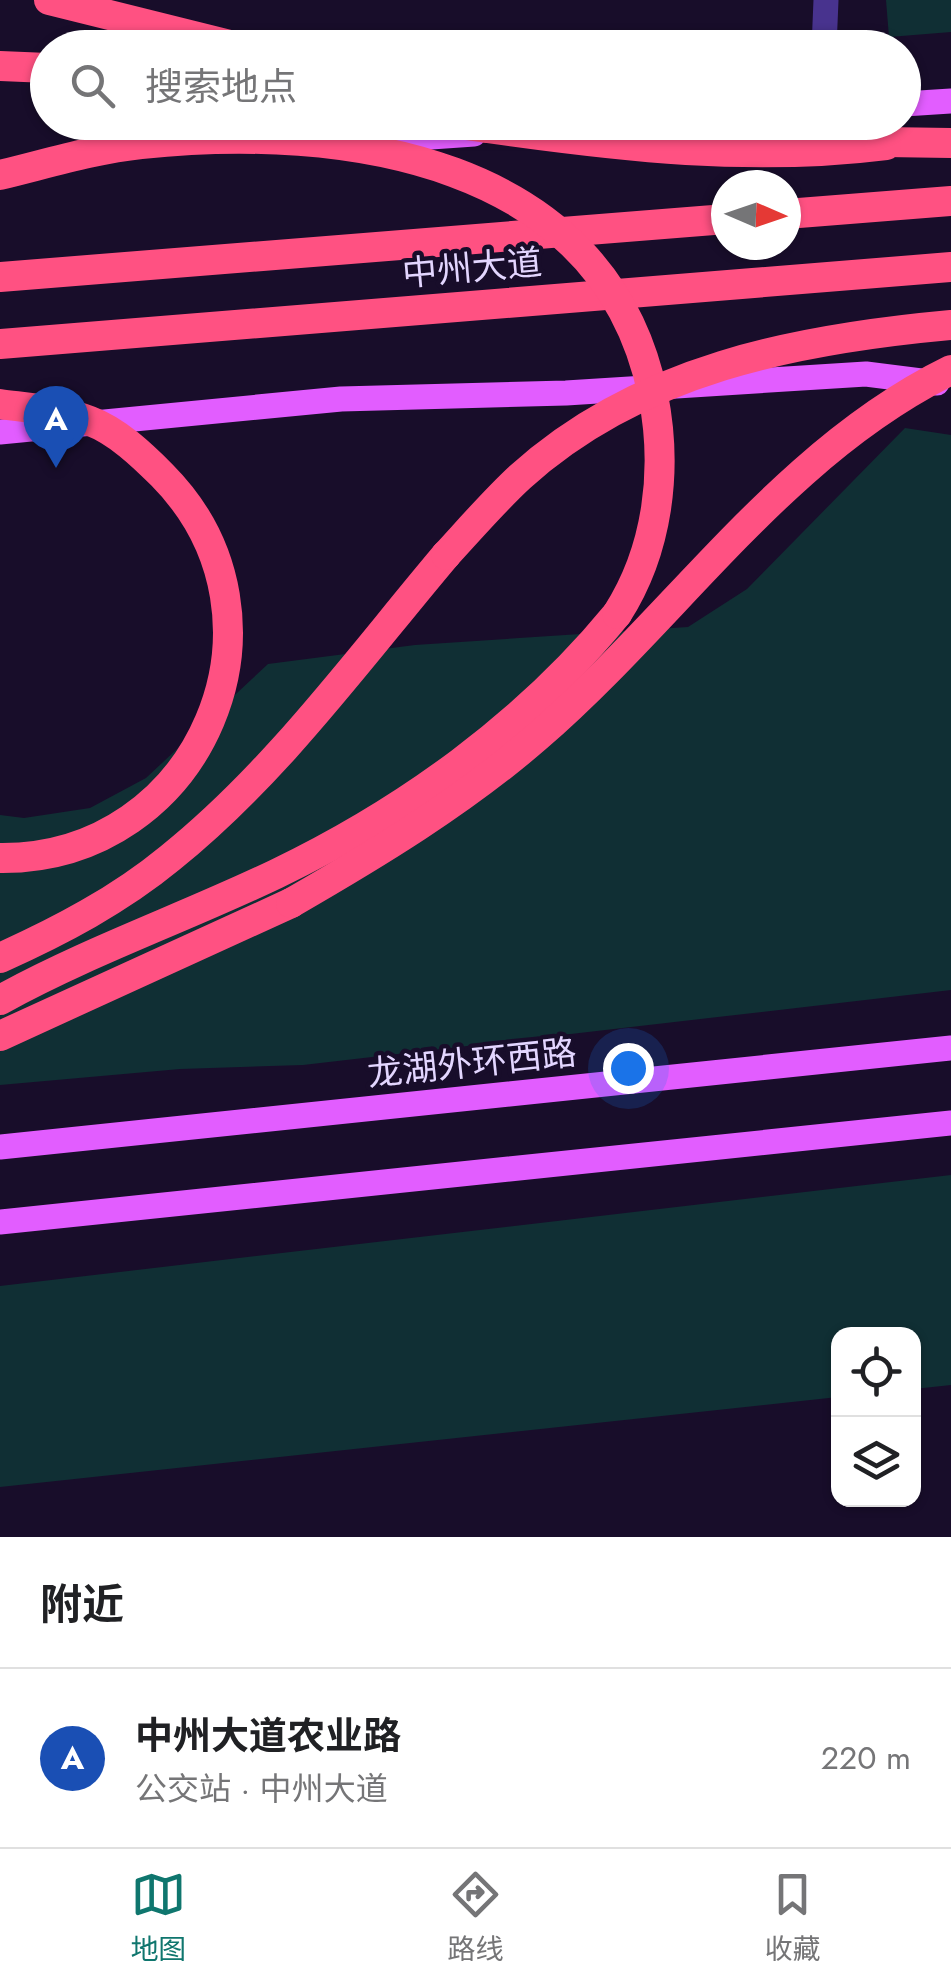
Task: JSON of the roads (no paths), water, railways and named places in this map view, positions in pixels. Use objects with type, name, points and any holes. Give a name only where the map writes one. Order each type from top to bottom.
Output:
[{"type":"highway","points":[[49,0],[170,30]]},
{"type":"highway","points":[[0,66],[30,67]]},
{"type":"highway","points":[[0,175],[136,145],[209,140]]},
{"type":"highway","points":[[0,1000],[48,974],[278,873],[397,807],[528,709],[570,671],[633,588],[645,560],[661,469],[658,419],[647,366],[616,302],[564,236],[524,205],[462,172],[357,145],[272,140]]},
{"type":"highway","points":[[571,140],[648,151],[812,155],[886,145],[951,143]]},
{"type":"highway","points":[[838,140],[886,145]]},
{"type":"highway","points":[[801,213],[951,201]]},
{"type":"highway","name":"中州大道","points":[[0,278],[711,220]]},
{"type":"highway","name":"中州大道","points":[[0,344],[951,267]]},
{"type":"highway","points":[[0,958],[69,926],[172,857],[278,754],[482,516],[558,448],[632,402],[753,355],[871,332],[951,325]]},
{"type":"highway","points":[[0,1036],[291,903],[406,834],[538,736],[809,466],[861,422],[951,370]]},
{"type":"highway","points":[[0,404],[92,422],[116,435],[173,486],[198,522],[216,562],[224,590],[228,648],[216,706],[206,732],[193,756],[157,798],[88,842],[34,856],[0,858]]},
{"type":"main road","points":[[921,103],[951,102]]},
{"type":"main road","points":[[0,166],[377,140]]},
{"type":"main road","points":[[0,432],[342,399],[566,394],[866,374],[951,385]]},
{"type":"main road","name":"龙湖外环西路","points":[[0,1147],[951,1048]]},
{"type":"main road","points":[[0,1222],[951,1123]]},
{"type":"street","points":[[825,30],[826,0]]},
{"type":"place","name":"中州大道农业路","points":[[56,468]]}]
